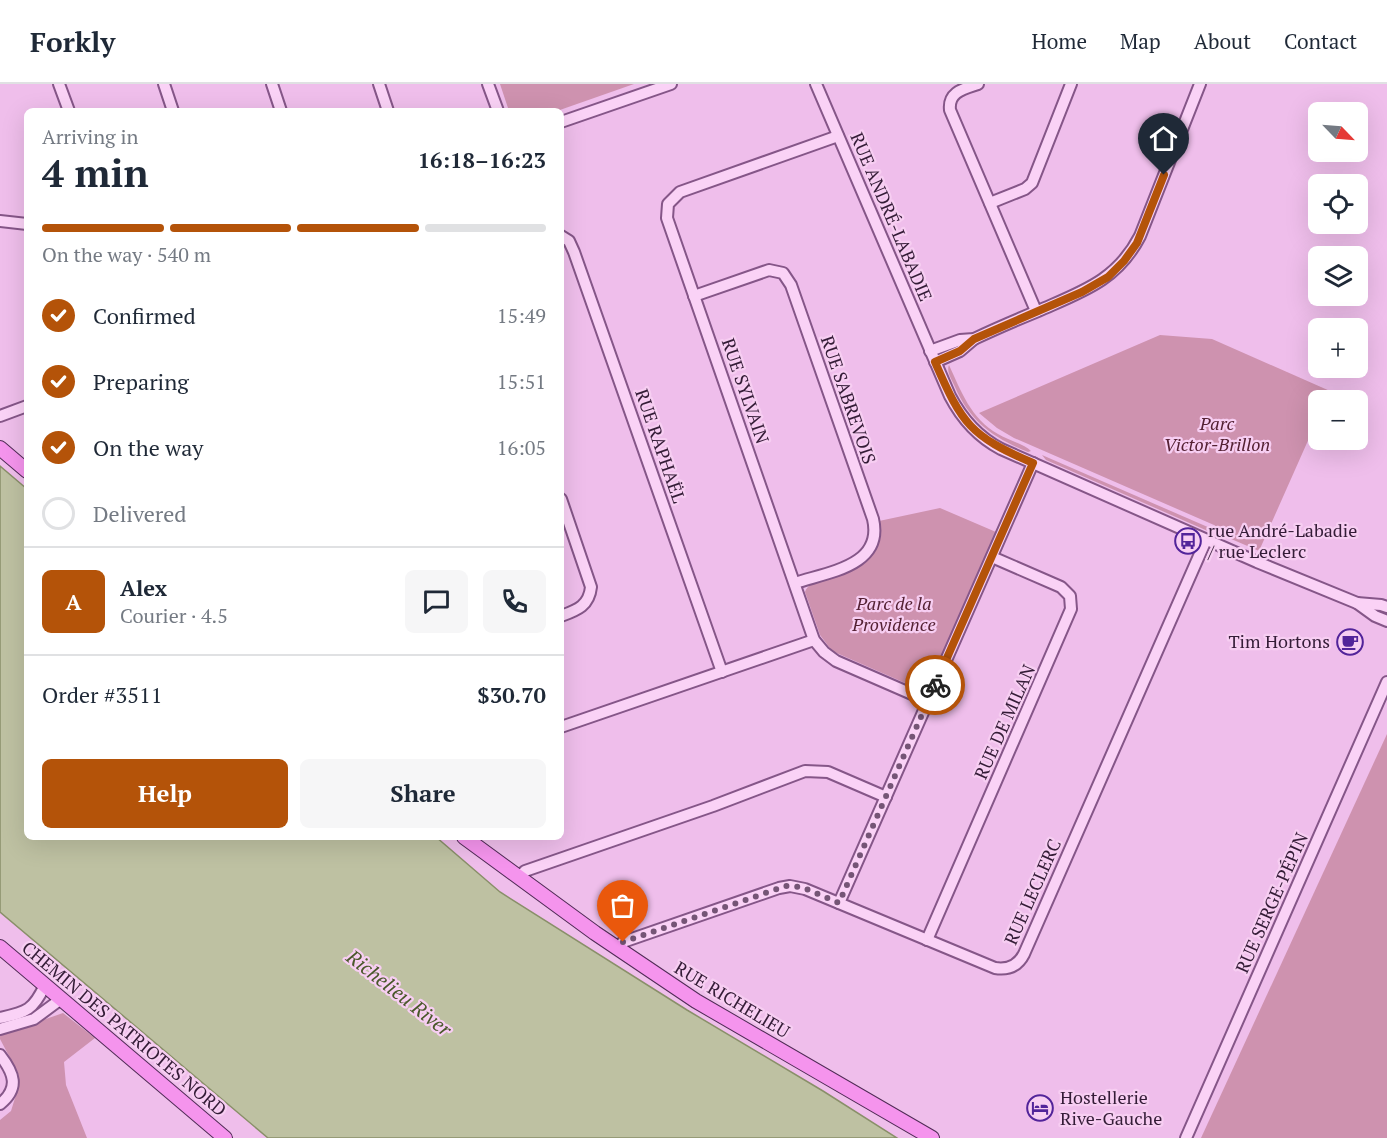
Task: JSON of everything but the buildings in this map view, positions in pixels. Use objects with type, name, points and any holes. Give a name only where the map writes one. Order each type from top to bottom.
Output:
[{"type":"main road","points":[[0,448],[24,468]]},
{"type":"main road","name":"RUE RICHELIEU","points":[[468,840],[618,948],[713,1011],[932,1138]]},
{"type":"main road","name":"CHEMIN DES PATRIOTES NORD","points":[[0,947],[225,1138]]},
{"type":"street","points":[[59,84],[68,108]]},
{"type":"street","points":[[164,84],[172,108]]},
{"type":"street","points":[[272,84],[280,108]]},
{"type":"street","points":[[379,84],[387,108]]},
{"type":"street","points":[[488,84],[497,108]]},
{"type":"street","points":[[564,121],[671,84]]},
{"type":"street","name":"RUE ANDRÉ-LABADIE","points":[[816,84],[953,403],[973,429],[993,445],[1206,540],[1357,603],[1375,616],[1387,621]]},
{"type":"street","points":[[978,84],[956,92],[949,107],[1036,311]]},
{"type":"street","points":[[990,203],[1025,189],[1034,180],[1071,84]]},
{"type":"street","points":[[935,362],[960,351],[974,339],[1095,285],[1119,267],[1133,249],[1143,229],[1200,84]]},
{"type":"street","name":"RUE SYLVAIN","points":[[838,136],[683,191],[674,196],[668,204],[667,218],[814,640],[836,661],[928,700]]},
{"type":"street","points":[[0,221],[24,224]]},
{"type":"street","name":"RUE RAPHAËL","points":[[564,238],[569,241],[574,252],[722,672]]},
{"type":"street","name":"RUE SABREVOIS","points":[[694,296],[772,270],[780,272],[787,278],[795,296],[873,519],[874,531],[871,547],[860,560],[795,583]]},
{"type":"street","points":[[930,351],[960,340],[974,339]]},
{"type":"street","points":[[0,416],[24,407]]},
{"type":"street","points":[[839,903],[1033,463]]},
{"type":"street","points":[[564,508],[590,584],[587,601],[579,609],[564,615]]},
{"type":"street","name":"RUE LECLERC","points":[[618,948],[623,942],[783,887],[802,887],[994,968],[1005,969],[1012,966],[1023,957],[1206,540]]},
{"type":"street","name":"RUE DE MILAN","points":[[927,940],[1071,609],[1070,596],[1064,589],[992,557]]},
{"type":"street","name":"RUE ANDRÉ-LABADIE","points":[[1357,603],[1387,607]]},
{"type":"street","points":[[564,726],[814,640]]},
{"type":"street","name":"RUE SERGE-PÉPIN","points":[[1186,1138],[1387,682]]},
{"type":"street","points":[[519,877],[525,871],[702,810],[805,771],[828,772],[886,797]]},
{"type":"street","points":[[0,1018],[26,1012],[32,1007],[45,986]]},
{"type":"street","points":[[0,1029],[34,1019],[61,999]]},
{"type":"street","points":[[0,1055],[11,1069],[14,1079],[6,1099],[0,1104]]},
{"type":"green space","points":[[500,84],[634,84],[564,109],[508,108]]},
{"type":"green space","name":"Parc Victor-Brillon","points":[[1160,335],[1212,339],[1328,390],[1308,390],[1308,441],[1259,551],[1222,535],[1223,532],[1214,525],[1014,438],[979,413]]},
{"type":"green space","points":[[949,365],[968,404],[981,421],[998,434],[1031,451],[1028,452],[1004,441],[976,419],[955,387],[949,373]]},
{"type":"green space","points":[[1042,455],[1210,528],[1211,531],[1046,460]]},
{"type":"green space","name":"Parc de la Providence","points":[[940,508],[996,532],[928,686],[921,690],[832,651],[820,635],[805,592],[812,584],[848,572],[871,557],[877,542],[879,521]]},
{"type":"green space","points":[[1387,734],[1387,1138],[1201,1138]]},
{"type":"green space","points":[[63,1013],[95,1038],[64,1062],[66,1085],[87,1138],[0,1138],[0,1120],[11,1111],[19,1085],[18,1073],[0,1035]]},
{"type":"water","name":"Richelieu River","points":[[0,466],[24,486],[24,840],[439,840],[500,892],[687,1010],[897,1138],[268,1138],[0,912]]},
{"type":"way so far","points":[[623,942],[786,886],[802,887],[839,903],[935,685]]},
{"type":"place","name":"rue André-Labadie / rue Leclerc","points":[[1188,541]]},
{"type":"place","name":"Tim Hortons","points":[[1350,642]]},
{"type":"place","name":"Hostellerie Rive-Gauche","points":[[1040,1108]]},
{"type":"route","points":[[935,685],[1033,463],[993,445],[973,429],[953,403],[935,362],[960,351],[974,339],[1082,292],[1108,277],[1119,267],[1137,243],[1164,175]]}]
